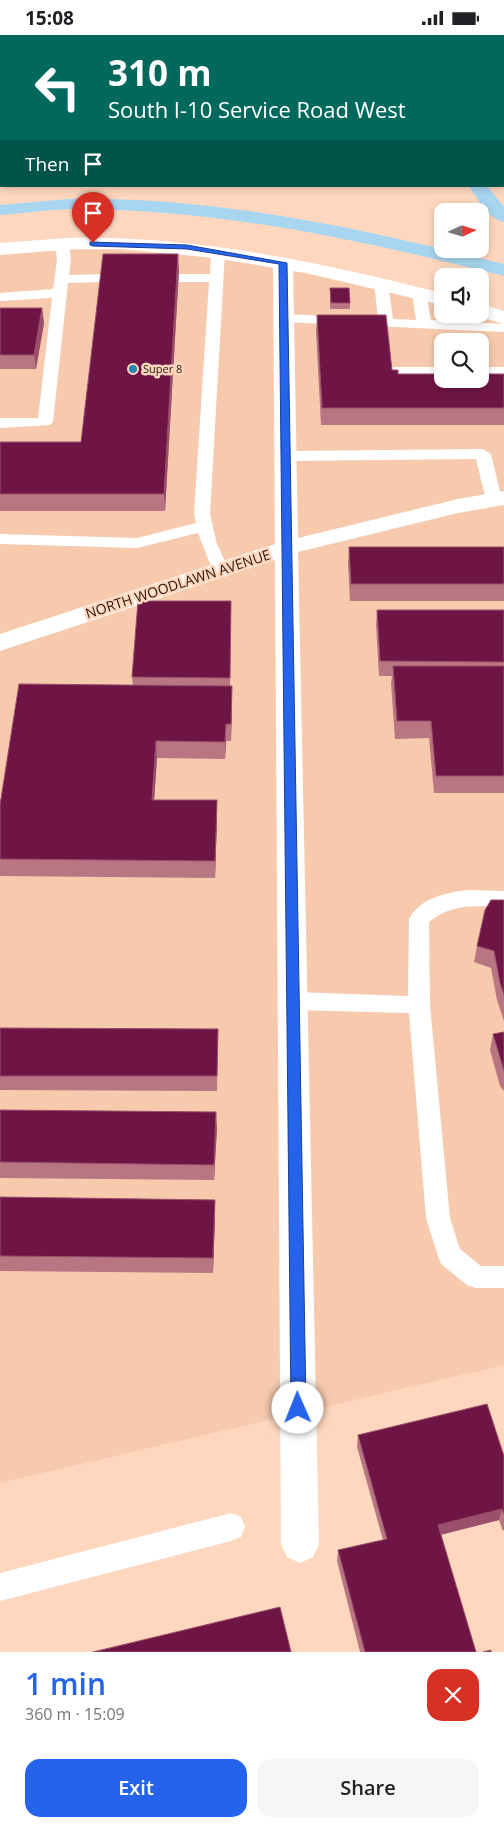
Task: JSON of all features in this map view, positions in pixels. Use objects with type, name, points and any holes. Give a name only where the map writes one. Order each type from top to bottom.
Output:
[{"type":"highway","points":[[479,187],[491,204],[504,217]]},
{"type":"highway","points":[[0,211],[77,204],[128,205],[268,219],[386,240],[504,270]]},
{"type":"street","points":[[0,249],[62,244],[187,247],[283,263],[381,283],[434,297]]},
{"type":"street","points":[[283,263],[300,1544]]},
{"type":"street","points":[[489,313],[504,318]]},
{"type":"street","name":"NORTH WOODLAWN AVENUE","points":[[0,643],[287,548],[499,499]]},
{"type":"lane","points":[[0,423],[45,422],[64,260],[62,244]]},
{"type":"lane","points":[[218,252],[202,514],[208,544],[220,570]]},
{"type":"lane","points":[[0,297],[103,278]]},
{"type":"lane","points":[[178,278],[216,279]]},
{"type":"lane","points":[[381,283],[386,323]]},
{"type":"lane","points":[[419,293],[424,324]]},
{"type":"lane","points":[[284,318],[504,328]]},
{"type":"lane","points":[[394,371],[434,371]]},
{"type":"lane","points":[[489,371],[504,371]]},
{"type":"lane","points":[[286,456],[483,454],[499,499]]},
{"type":"lane","points":[[0,539],[137,543],[204,526]]},
{"type":"lane","points":[[504,899],[457,898],[432,907],[419,919],[419,1005],[438,1218],[450,1257],[476,1277],[504,1277]]},
{"type":"lane","points":[[293,1001],[419,1005]]},
{"type":"lane","points":[[0,1587],[231,1527]]},
{"type":"shaded area","points":[[52,250],[106,250],[181,254],[252,264],[370,286],[434,303],[434,323],[489,323],[489,320],[504,325],[504,1365],[0,1483],[0,255]]},
{"type":"building","name":"Super 8","points":[[103,254],[178,254],[164,494],[0,494],[0,442],[81,442]]},
{"type":"building","points":[[330,288],[349,288],[350,303],[331,303]]},
{"type":"building","points":[[0,308],[42,308],[34,355],[0,355]]},
{"type":"building","points":[[317,315],[386,315],[392,370],[398,370],[398,374],[434,374],[434,388],[489,388],[489,374],[504,374],[504,408],[322,408]]},
{"type":"building","points":[[349,547],[504,547],[504,584],[351,584]]},
{"type":"building","points":[[138,601],[231,601],[230,678],[132,677]]},
{"type":"building","points":[[377,610],[504,610],[504,662],[380,661]]},
{"type":"building","points":[[393,666],[504,666],[504,776],[436,776],[431,721],[397,721]]},
{"type":"building","points":[[19,684],[232,686],[231,724],[226,724],[225,742],[156,741],[152,800],[217,800],[215,861],[0,859],[0,805]]},
{"type":"building","points":[[491,900],[504,900],[504,995],[494,951],[477,946],[485,910]]},
{"type":"building","points":[[0,1028],[218,1029],[217,1076],[0,1076]]},
{"type":"building","points":[[504,1032],[504,1071],[493,1034]]},
{"type":"building","points":[[0,1110],[216,1112],[214,1165],[0,1162]]},
{"type":"building","points":[[0,1197],[215,1200],[213,1258],[0,1256]]},
{"type":"building","points":[[487,1404],[504,1456],[504,1514],[502,1509],[438,1525],[476,1652],[365,1652],[338,1550],[387,1539],[358,1435]]},
{"type":"building","points":[[280,1607],[291,1652],[93,1652]]},
{"type":"place","name":"Super 8","points":[[133,369]]},
{"type":"route","points":[[93,243],[187,247],[283,263],[298,1408]]}]
